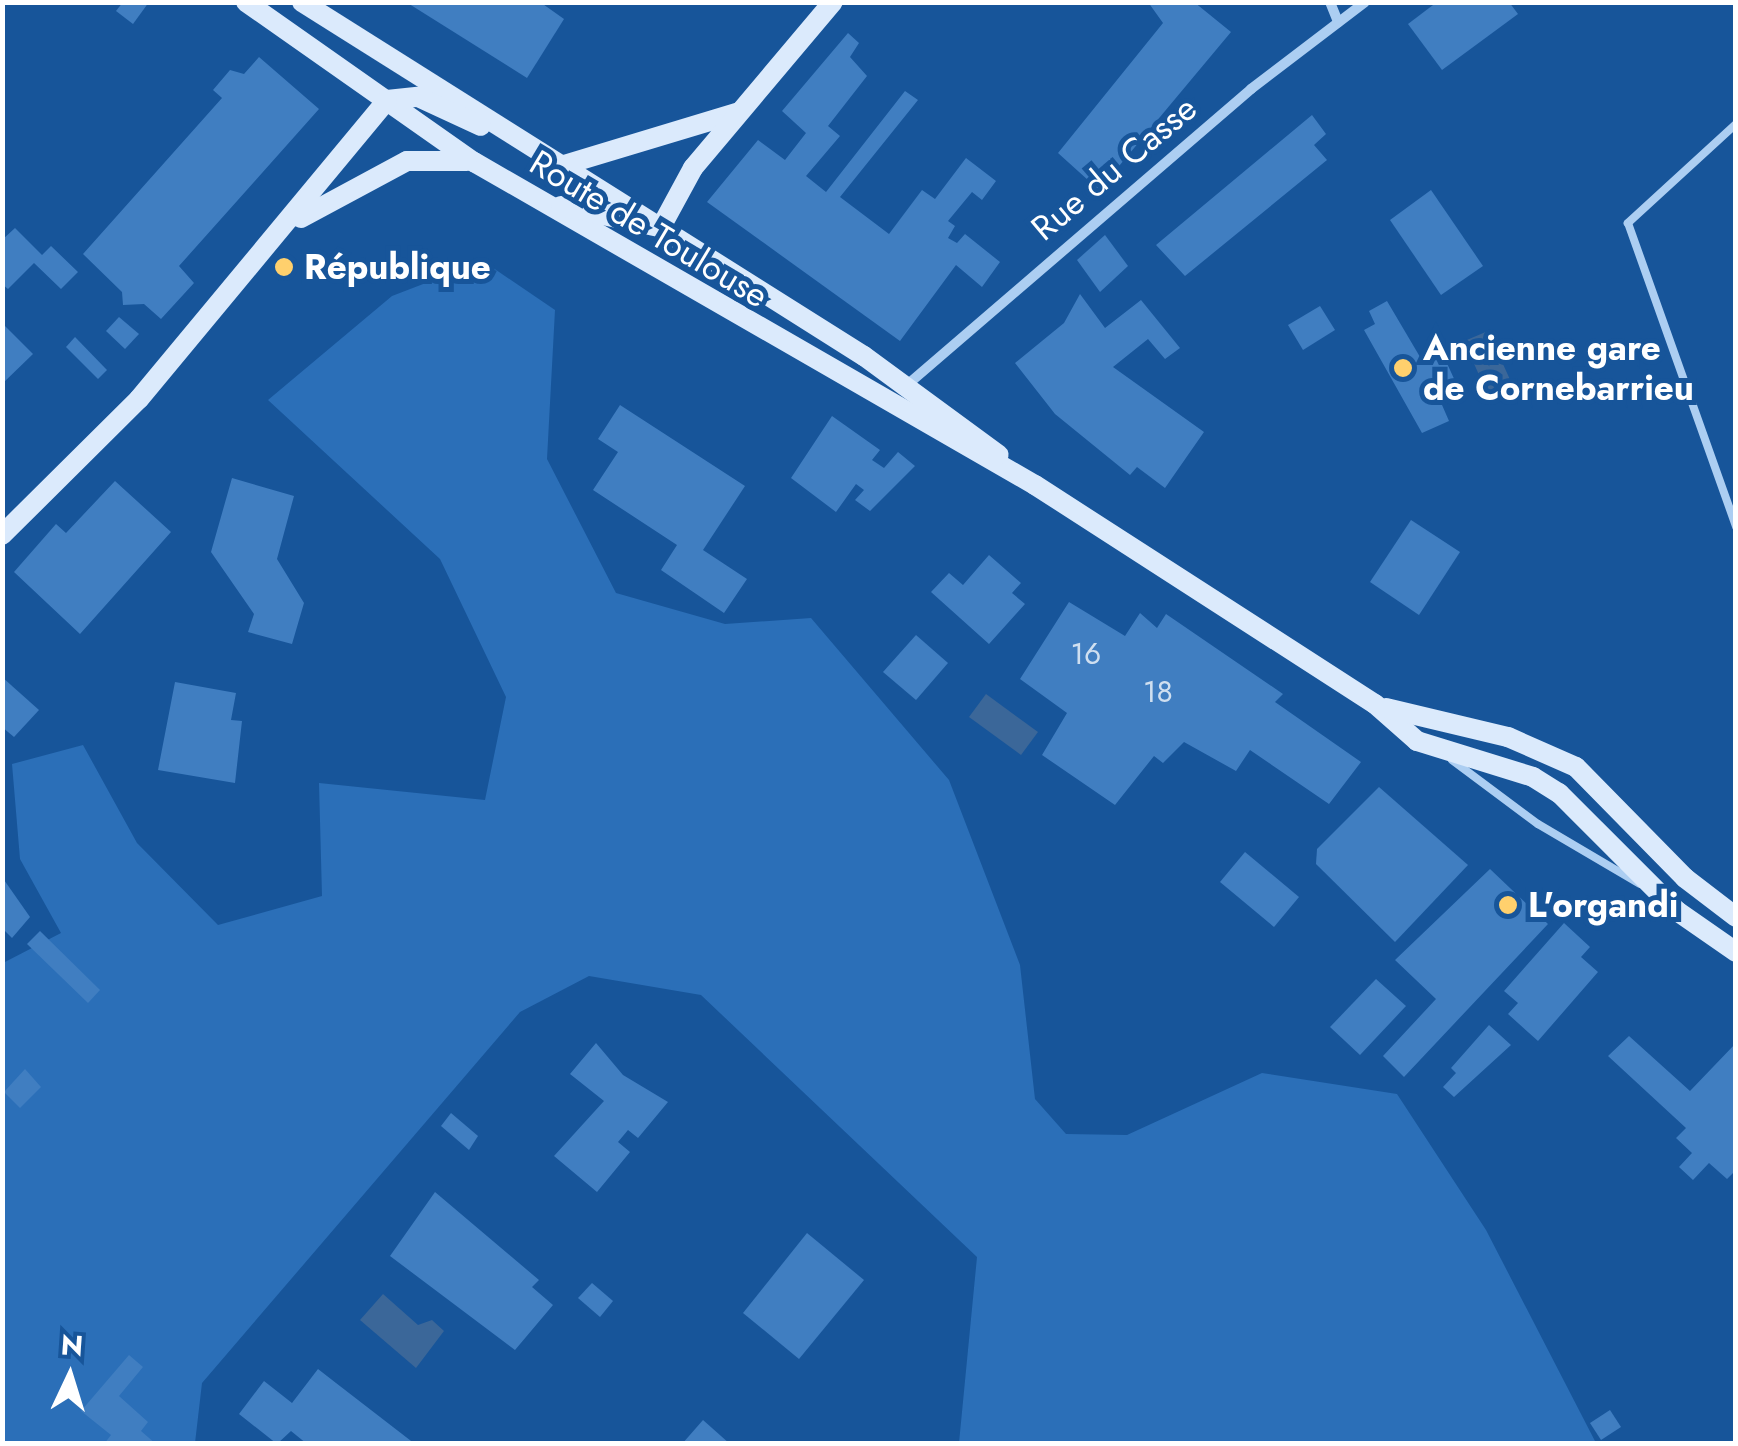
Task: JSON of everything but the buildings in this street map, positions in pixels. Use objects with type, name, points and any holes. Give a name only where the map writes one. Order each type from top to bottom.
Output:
[{"type":"main road","name":"Route de Toulouse","points":[[246,2],[474,162],[1035,485],[1375,704],[1444,754],[1508,768],[1559,793],[1658,893],[1736,952]]},
{"type":"main road","name":"Route de Toulouse","points":[[302,2],[906,385],[1035,485]]},
{"type":"main road","points":[[529,196],[619,224],[661,227],[693,168],[833,2]]},
{"type":"main road","points":[[2,535],[139,399],[288,225],[386,100],[418,97],[564,166],[739,112]]},
{"type":"main road","points":[[288,225],[407,161],[474,162]]},
{"type":"main road","name":"Route de Toulouse","points":[[1375,704],[1508,737],[1576,767],[1684,878],[1736,917]]},
{"type":"street","points":[[1330,2],[1338,22]]},
{"type":"street","name":"Rue du Casse","points":[[906,385],[1365,2]]},
{"type":"lane","points":[[1736,124],[1628,223],[1736,527]]},
{"type":"lane","points":[[1444,754],[1538,824],[1658,893]]},
{"type":"shaded area","points":[[483,261],[555,310],[547,459],[616,593],[725,624],[811,618],[949,780],[1020,965],[1035,1099],[1066,1134],[1127,1135],[1262,1073],[1397,1094],[1486,1230],[1596,1443],[959,1443],[977,1257],[701,995],[589,976],[520,1012],[202,1383],[195,1443],[3,1444],[3,963],[61,933],[20,859],[12,764],[83,745],[137,843],[218,925],[322,896],[319,783],[485,800],[506,697],[440,559],[268,400],[392,296]]},
{"type":"shaded area","points":[[1488,331],[1512,384],[1488,395],[1471,357],[1455,345]]},
{"type":"shaded area","points":[[986,694],[1038,732],[1021,755],[969,717]]},
{"type":"shaded area","points":[[383,1294],[418,1325],[432,1320],[444,1331],[416,1368],[360,1320]]},
{"type":"place","name":"République","points":[[284,267]]},
{"type":"place","name":"Ancienne gare de Cornebarrieu","points":[[1403,368]]},
{"type":"place","name":"L'organdi","points":[[1508,905]]}]
